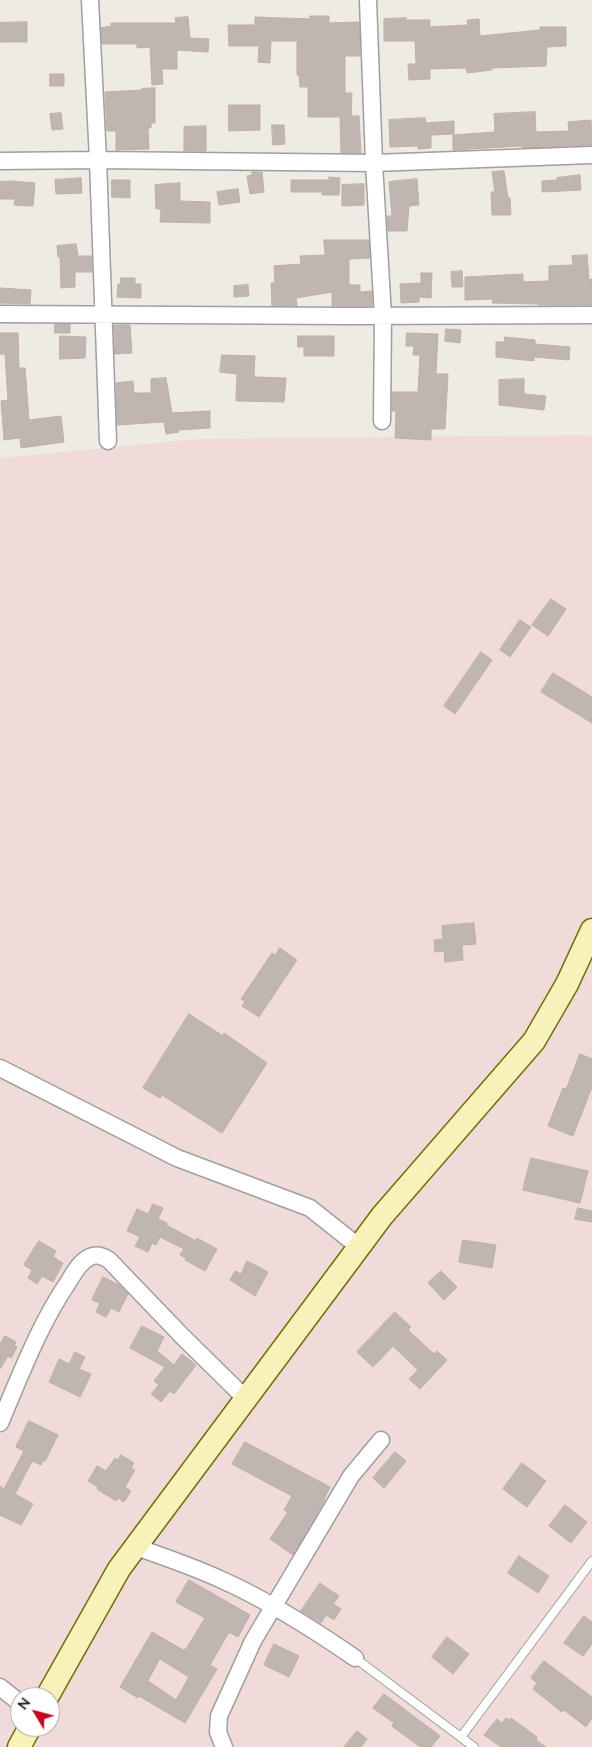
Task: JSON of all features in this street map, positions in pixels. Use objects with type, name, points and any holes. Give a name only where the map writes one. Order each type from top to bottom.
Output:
[{"type":"street","points":[[90,0],[108,442]]},
{"type":"street","points":[[368,0],[374,163],[383,316],[382,422]]},
{"type":"street","points":[[0,161],[98,160],[374,163],[592,156]]},
{"type":"street","points":[[0,314],[592,315]]},
{"type":"street","points":[[53,1687],[119,1569],[382,1216],[534,1041],[567,984],[592,930]]},
{"type":"street","points":[[0,1068],[177,1158],[310,1208],[359,1247]]},
{"type":"street","points":[[0,1422],[35,1340],[59,1295],[80,1264],[89,1257],[100,1255],[110,1260],[182,1336],[246,1399]]},
{"type":"street","points":[[224,1747],[218,1732],[219,1716],[253,1641],[351,1476],[381,1440]]},
{"type":"street","points":[[136,1547],[222,1580],[275,1606],[355,1658]]},
{"type":"street","points":[[0,1687],[10,1695]]},
{"type":"lane","points":[[461,1737],[592,1562]]},
{"type":"lane","points":[[355,1658],[474,1747]]},
{"type":"shaded area","points":[[592,436],[592,1747],[0,1747],[0,458],[199,439]]},
{"type":"building","points":[[310,16],[329,16],[329,23],[359,22],[360,56],[345,56],[345,93],[352,93],[351,116],[359,116],[361,153],[341,153],[340,117],[308,117],[308,87],[300,87],[299,75],[297,75],[297,41],[271,41],[270,63],[258,62],[259,46],[229,46],[228,25],[255,25],[255,17],[310,19]]},
{"type":"building","points":[[188,17],[190,38],[209,39],[208,52],[177,50],[177,69],[162,69],[163,84],[152,85],[150,47],[137,48],[137,44],[102,44],[101,28],[111,26],[111,23],[176,23],[175,18]]},
{"type":"building","points":[[406,18],[406,20],[430,20],[430,27],[468,25],[467,20],[479,19],[480,36],[540,30],[540,27],[566,27],[566,46],[547,47],[546,66],[492,68],[492,70],[467,73],[466,68],[430,69],[430,79],[409,80],[408,64],[416,64],[415,41],[384,41],[384,19]]},
{"type":"building","points":[[27,22],[27,42],[0,42],[0,23]]},
{"type":"building","points":[[50,74],[64,74],[64,86],[50,86]]},
{"type":"building","points":[[155,88],[155,123],[151,123],[151,128],[148,128],[149,149],[116,150],[116,131],[107,131],[105,92]]},
{"type":"building","points":[[229,105],[260,105],[260,130],[229,131]]},
{"type":"building","points":[[535,112],[536,132],[569,131],[568,122],[591,120],[592,145],[522,148],[522,146],[453,150],[453,135],[495,132],[494,114]]},
{"type":"building","points":[[61,113],[63,129],[52,130],[50,114]]},
{"type":"building","points":[[425,118],[426,123],[454,121],[454,134],[431,135],[431,148],[418,149],[418,146],[390,147],[389,120]]},
{"type":"building","points":[[272,125],[284,125],[285,144],[273,145]]},
{"type":"building","points":[[206,126],[206,151],[184,151],[184,127]]},
{"type":"building","points":[[504,171],[508,198],[510,198],[511,215],[492,215],[491,192],[495,192],[492,172]]},
{"type":"building","points":[[252,172],[262,172],[264,192],[250,194],[247,176],[252,175]]},
{"type":"building","points":[[580,175],[581,190],[542,192],[542,181]]},
{"type":"building","points":[[329,177],[340,178],[339,195],[322,195],[322,192],[291,192],[291,180],[329,180]]},
{"type":"building","points":[[81,178],[82,193],[56,194],[55,180]]},
{"type":"building","points":[[417,179],[419,205],[409,206],[407,231],[388,231],[387,216],[392,216],[389,182]]},
{"type":"building","points":[[112,180],[130,180],[130,198],[112,197]]},
{"type":"building","points":[[0,182],[35,183],[33,206],[14,205],[15,199],[0,199]]},
{"type":"building","points":[[180,183],[180,201],[210,202],[210,223],[160,222],[161,209],[156,209],[155,185]]},
{"type":"building","points":[[364,184],[364,205],[342,206],[342,185]]},
{"type":"building","points":[[238,189],[240,202],[219,205],[217,192]]},
{"type":"building","points":[[324,240],[369,240],[370,258],[349,259],[349,285],[360,285],[360,292],[372,291],[372,306],[332,306],[332,292],[296,298],[297,306],[272,306],[271,283],[275,283],[274,266],[301,264],[300,256],[325,255]]},
{"type":"building","points":[[76,244],[78,256],[91,256],[92,272],[75,272],[75,287],[61,288],[60,257],[58,257],[57,246]]},
{"type":"building","points":[[587,255],[589,280],[592,279],[592,305],[538,305],[492,303],[493,299],[465,300],[465,277],[523,274],[523,282],[549,281],[549,266],[573,265],[572,256]]},
{"type":"building","points":[[462,271],[463,287],[452,287],[451,272]]},
{"type":"building","points":[[421,273],[432,273],[431,298],[419,297],[419,302],[401,303],[400,284],[421,283]]},
{"type":"building","points":[[121,278],[135,278],[135,284],[141,284],[141,298],[117,297],[118,284],[120,284]]},
{"type":"building","points":[[248,285],[249,296],[234,297],[234,286]]},
{"type":"building","points":[[0,288],[31,290],[30,304],[0,303]]},
{"type":"building","points":[[55,324],[70,324],[70,333],[55,333]]},
{"type":"building","points":[[114,325],[130,325],[132,353],[115,354]]},
{"type":"building","points":[[446,329],[461,330],[460,343],[445,341]]},
{"type":"building","points":[[0,333],[18,333],[19,368],[25,368],[29,420],[61,416],[64,442],[21,448],[20,438],[4,440],[1,401],[8,400],[5,354],[0,354]]},
{"type":"building","points":[[407,333],[438,334],[436,374],[448,374],[445,429],[431,429],[431,440],[395,438],[396,411],[392,411],[392,392],[418,392],[420,355],[413,355],[414,346],[406,346]]},
{"type":"building","points":[[60,336],[86,337],[85,358],[60,359]]},
{"type":"building","points":[[298,336],[334,336],[334,356],[304,356],[304,347],[298,347]]},
{"type":"building","points":[[505,337],[535,340],[535,344],[570,347],[569,360],[534,357],[534,361],[496,357],[496,342],[504,342]]},
{"type":"building","points":[[222,355],[255,356],[254,377],[286,378],[284,402],[236,401],[237,374],[220,372]]},
{"type":"building","points":[[166,378],[172,413],[210,411],[210,428],[178,430],[179,432],[166,434],[164,422],[117,425],[116,383],[133,381],[134,393],[151,393],[151,379]]},
{"type":"building","points":[[524,379],[524,394],[546,396],[544,410],[499,405],[499,380]]},
{"type":"building","points":[[551,599],[566,609],[548,636],[532,625]]},
{"type":"building","points":[[520,620],[531,627],[510,657],[500,650]]},
{"type":"building","points":[[481,652],[492,660],[455,714],[444,706]]},
{"type":"building","points":[[553,673],[592,697],[592,723],[541,692]]},
{"type":"building","points":[[474,923],[476,944],[462,945],[463,960],[445,962],[444,951],[435,952],[434,940],[443,939],[442,926]]},
{"type":"building","points":[[280,948],[297,960],[259,1017],[242,1006],[245,1001],[241,999],[272,953],[275,955]]},
{"type":"building","points":[[189,1014],[223,1036],[224,1033],[267,1063],[222,1133],[162,1095],[160,1098],[143,1088]]},
{"type":"building","points":[[580,1054],[592,1059],[592,1087],[573,1136],[548,1126],[563,1088],[566,1089]]},
{"type":"building","points":[[531,1158],[588,1171],[580,1203],[523,1190]]},
{"type":"building","points":[[153,1204],[163,1208],[158,1219],[167,1223],[166,1225],[196,1241],[197,1238],[217,1249],[205,1271],[185,1260],[186,1258],[180,1255],[184,1249],[160,1237],[156,1245],[152,1243],[148,1252],[135,1246],[140,1237],[127,1231],[137,1209],[148,1214]]},
{"type":"building","points":[[578,1208],[592,1211],[592,1222],[575,1219]]},
{"type":"building","points":[[463,1240],[496,1245],[492,1268],[459,1262]]},
{"type":"building","points":[[39,1241],[56,1251],[53,1257],[63,1263],[53,1282],[42,1276],[37,1284],[28,1278],[32,1270],[24,1265]]},
{"type":"building","points":[[247,1261],[268,1272],[255,1296],[230,1280],[235,1271],[241,1274]]},
{"type":"building","points":[[441,1271],[457,1287],[444,1300],[428,1283]]},
{"type":"building","points":[[103,1277],[119,1285],[128,1294],[119,1312],[111,1308],[106,1317],[96,1312],[100,1303],[92,1300]]},
{"type":"building","points":[[395,1312],[411,1327],[408,1330],[434,1354],[437,1351],[447,1360],[420,1389],[409,1379],[418,1370],[393,1346],[373,1367],[357,1352]]},
{"type":"building","points":[[142,1326],[164,1337],[157,1351],[174,1365],[182,1354],[196,1365],[174,1394],[170,1391],[161,1402],[151,1394],[159,1385],[154,1381],[165,1367],[130,1348]]},
{"type":"building","points":[[5,1336],[16,1342],[14,1346],[17,1347],[11,1358],[8,1356],[0,1369],[0,1344]]},
{"type":"building","points":[[75,1352],[85,1357],[79,1369],[91,1374],[80,1397],[49,1382],[59,1359],[69,1364]]},
{"type":"building","points":[[29,1421],[58,1435],[45,1461],[41,1465],[32,1461],[15,1494],[33,1504],[21,1525],[0,1515],[0,1486],[4,1489],[24,1451],[16,1447]]},
{"type":"building","points":[[245,1442],[330,1487],[325,1500],[293,1555],[270,1539],[288,1512],[284,1510],[292,1496],[232,1464]]},
{"type":"building","points":[[395,1452],[406,1461],[384,1488],[373,1478]]},
{"type":"building","points":[[121,1455],[134,1463],[131,1468],[135,1470],[125,1487],[131,1491],[124,1502],[118,1498],[116,1501],[88,1481],[97,1466],[106,1471],[115,1458],[118,1460]]},
{"type":"building","points":[[522,1463],[546,1481],[527,1507],[503,1489]]},
{"type":"building","points":[[565,1505],[587,1522],[571,1543],[549,1526]]},
{"type":"building","points":[[519,1556],[549,1576],[538,1593],[508,1573]]},
{"type":"building","points":[[189,1580],[250,1615],[238,1637],[229,1632],[210,1665],[217,1669],[185,1723],[120,1687],[152,1632],[183,1650],[186,1649],[205,1618],[176,1602]],"holes":[[[160,1659],[189,1677],[176,1700],[148,1681]]]},
{"type":"building","points":[[320,1583],[339,1596],[333,1604],[341,1609],[334,1620],[326,1615],[321,1623],[301,1611]]},
{"type":"building","points":[[584,1616],[592,1622],[592,1644],[583,1656],[564,1643]]},
{"type":"building","points":[[447,1637],[469,1654],[453,1674],[432,1657]]},
{"type":"building","points":[[274,1644],[299,1656],[289,1677],[264,1665]]},
{"type":"building","points":[[544,1661],[592,1697],[592,1718],[586,1727],[564,1710],[562,1712],[533,1689],[537,1683],[531,1678]]},
{"type":"building","points":[[384,1694],[440,1736],[431,1747],[420,1747],[392,1726],[394,1723],[373,1708]]},
{"type":"building","points":[[506,1718],[509,1720],[511,1718],[537,1737],[536,1740],[546,1747],[501,1747],[484,1735],[497,1719],[502,1723]]},
{"type":"building","points":[[357,1731],[367,1739],[361,1747],[344,1747]]}]
